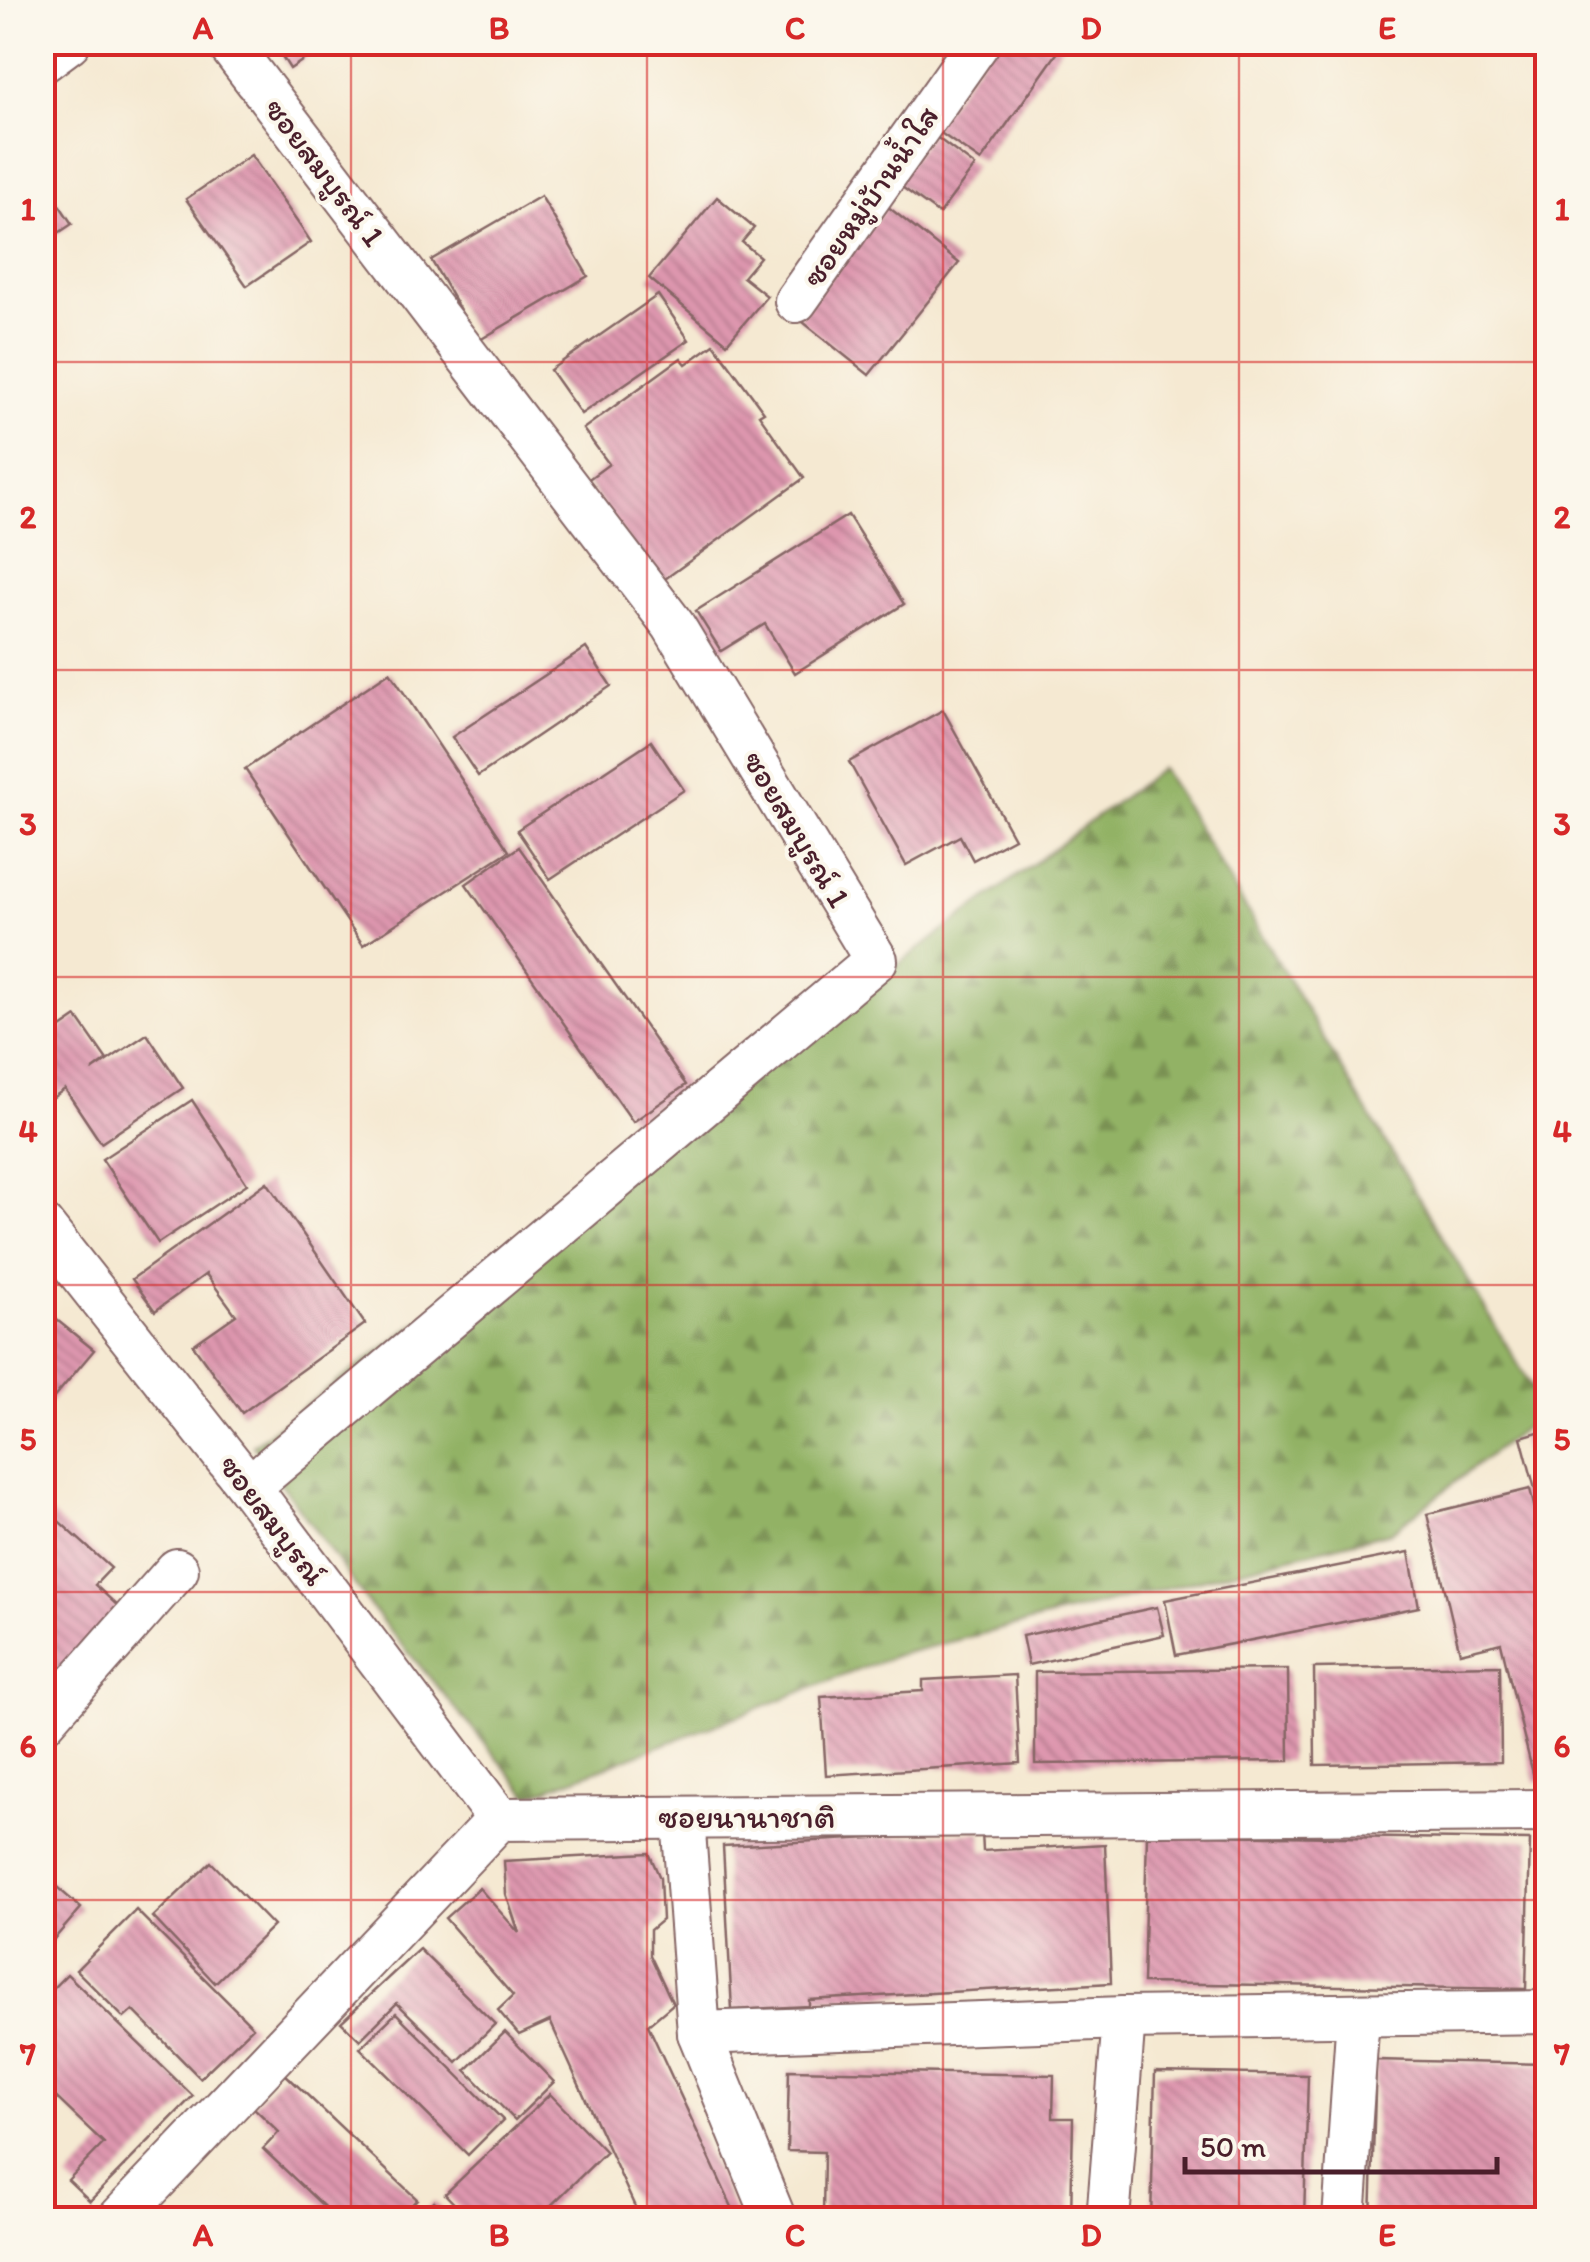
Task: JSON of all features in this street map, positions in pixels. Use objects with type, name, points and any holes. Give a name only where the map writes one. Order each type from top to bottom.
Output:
[{"type":"street","points":[[42,62],[69,42]]},
{"type":"street","name":"ซอยสมบูรณ์ 1","points":[[227,42],[672,625],[876,960],[249,1487]]},
{"type":"street","name":"ซอยหมู่บ้านน้ำใส","points":[[796,301],[979,42]]},
{"type":"street","name":"ซอยสมบูรณ์","points":[[42,1225],[249,1487],[500,1819]]},
{"type":"street","points":[[42,1724],[176,1570]]},
{"type":"street","name":"ซอยนานาชาติ","points":[[500,1819],[1548,1811]]},
{"type":"street","points":[[684,1818],[699,2033],[774,2220]]},
{"type":"street","points":[[118,2220],[500,1819]]},
{"type":"street","points":[[699,2033],[1124,2018],[1548,2012]]},
{"type":"street","points":[[1344,2220],[1358,2015]]},
{"type":"street","points":[[1108,2220],[1124,2018]]},
{"type":"green space","points":[[1162,768],[1546,1411],[1391,1532],[897,1655],[529,1796],[373,1610],[253,1445]]},
{"type":"building","points":[[273,42],[330,42],[290,69]]},
{"type":"building","points":[[993,42],[1065,42],[981,161],[932,127]]},
{"type":"building","points":[[931,133],[975,166],[939,214],[895,182]]},
{"type":"building","points":[[251,155],[311,242],[247,286],[186,199]]},
{"type":"building","points":[[42,179],[72,224],[42,244]]},
{"type":"building","points":[[541,196],[588,276],[478,341],[431,260]]},
{"type":"building","points":[[717,197],[754,228],[742,242],[760,257],[743,277],[767,296],[727,343],[649,278]]},
{"type":"building","points":[[887,206],[959,263],[869,375],[798,318]]},
{"type":"building","points":[[658,295],[689,340],[581,414],[550,370]]},
{"type":"building","points":[[714,344],[764,412],[759,415],[804,478],[658,584],[586,481],[609,464],[583,429],[681,358],[686,364]]},
{"type":"building","points":[[848,515],[904,604],[795,673],[765,624],[721,651],[696,611]]},
{"type":"building","points":[[586,648],[611,686],[478,776],[452,737]]},
{"type":"building","points":[[390,672],[509,851],[363,945],[245,769]]},
{"type":"building","points":[[943,710],[1014,838],[973,860],[960,836],[906,865],[849,762]]},
{"type":"building","points":[[651,741],[684,790],[550,879],[517,830]]},
{"type":"building","points":[[519,847],[686,1085],[633,1122],[466,884]]},
{"type":"building","points":[[77,1017],[107,1060],[92,1071],[147,1034],[183,1088],[101,1143],[65,1089],[42,1105],[42,1041]]},
{"type":"building","points":[[192,1100],[247,1184],[158,1243],[102,1159]]},
{"type":"building","points":[[267,1182],[365,1324],[242,1413],[193,1345],[236,1315],[206,1274],[155,1311],[132,1279]]},
{"type":"building","points":[[42,1308],[94,1350],[46,1407],[42,1404]]},
{"type":"building","points":[[1548,1429],[1548,1530],[1546,1530],[1521,1437]]},
{"type":"building","points":[[1530,1489],[1548,1563],[1548,1779],[1535,1782],[1501,1643],[1460,1653],[1427,1514]]},
{"type":"building","points":[[42,1506],[111,1568],[95,1585],[119,1607],[42,1692]]},
{"type":"building","points":[[1409,1552],[1419,1607],[1176,1655],[1165,1600]]},
{"type":"building","points":[[1157,1607],[1164,1635],[1028,1665],[1022,1636]]},
{"type":"building","points":[[1500,1665],[1501,1762],[1315,1765],[1314,1668]]},
{"type":"building","points":[[1288,1669],[1289,1761],[1035,1764],[1035,1672]]},
{"type":"building","points":[[1015,1675],[1020,1763],[826,1775],[821,1697],[923,1691],[923,1680]]},
{"type":"building","points":[[982,1832],[983,1851],[1105,1844],[1111,1983],[809,2000],[809,2006],[732,2010],[723,1846]]},
{"type":"building","points":[[1147,1834],[1530,1840],[1526,1989],[1143,1983]]},
{"type":"building","points":[[649,1853],[660,1878],[662,1920],[650,1930],[650,1955],[673,2004],[648,2025],[738,2220],[641,2220],[550,2021],[519,2035],[498,2010],[513,1996],[445,1918],[479,1888],[519,1933],[506,1894],[504,1861]]},
{"type":"building","points":[[211,1862],[273,1926],[215,1983],[153,1917]]},
{"type":"building","points":[[42,1874],[81,1908],[42,1953]]},
{"type":"building","points":[[136,1910],[253,2027],[200,2078],[133,2010],[124,2018],[76,1970]]},
{"type":"building","points":[[419,1949],[495,2024],[457,2062],[397,2003],[360,2040],[341,2022]]},
{"type":"building","points":[[67,1974],[193,2096],[90,2201],[68,2180],[104,2143],[42,2084],[42,1999]]},
{"type":"building","points":[[396,2013],[503,2120],[468,2155],[360,2048]]},
{"type":"building","points":[[505,2032],[554,2082],[515,2120],[466,2070]]},
{"type":"building","points":[[1376,2060],[1545,2064],[1540,2220],[1371,2220]]},
{"type":"building","points":[[789,2070],[1054,2075],[1053,2118],[1073,2118],[1071,2220],[823,2218],[824,2152],[787,2151]]},
{"type":"building","points":[[1155,2072],[1308,2075],[1304,2220],[1151,2220]]},
{"type":"building","points":[[284,2073],[417,2199],[398,2220],[338,2220],[263,2149],[279,2132],[252,2106]]},
{"type":"building","points":[[550,2094],[606,2152],[536,2220],[470,2220],[445,2194]]},
{"type":"building","points":[[434,2201],[453,2220],[415,2220]]}]
